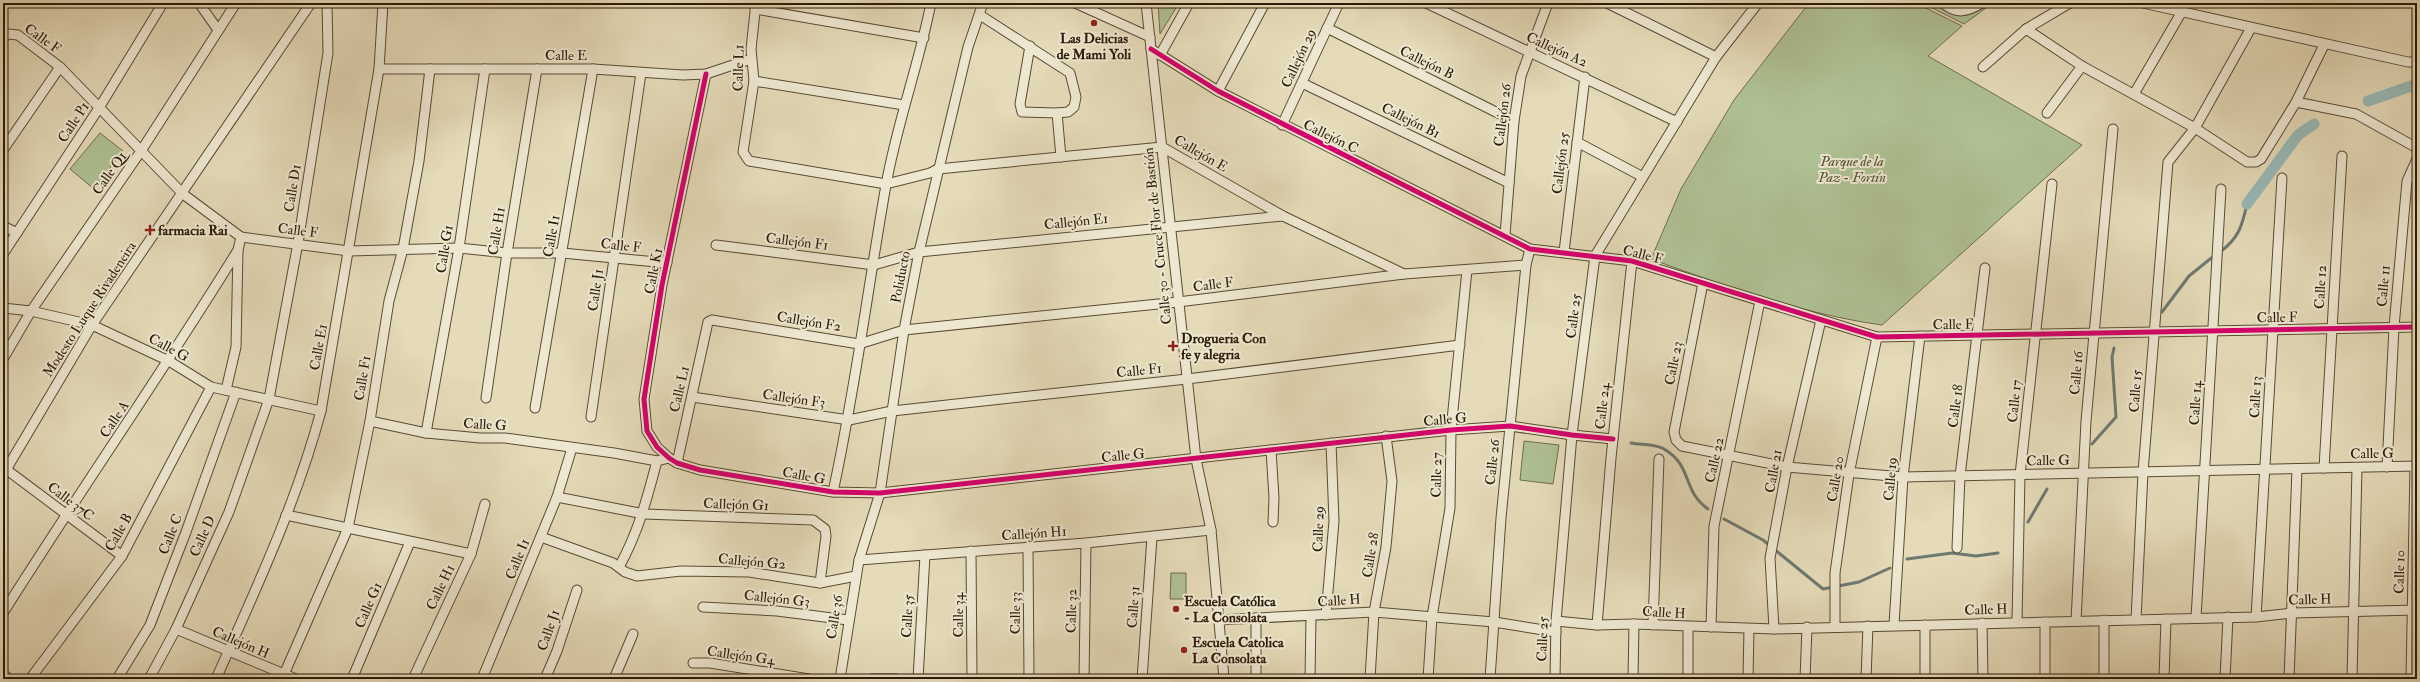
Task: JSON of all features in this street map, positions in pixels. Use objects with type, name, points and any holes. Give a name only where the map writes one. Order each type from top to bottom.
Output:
[{"type":"street","name":"Calle P1","points":[[3,254],[100,108],[163,3]]},
{"type":"street","points":[[199,3],[218,30]]},
{"type":"street","name":"Calle Q1","points":[[3,359],[31,311],[141,151],[236,3]]},
{"type":"street","name":"Modesto Luque Rivadeneira","points":[[4,470],[92,325],[183,194],[311,3]]},
{"type":"street","name":"Calle D1","points":[[268,399],[298,243],[328,53],[327,3]]},
{"type":"street","name":"Calle E1","points":[[216,679],[286,514],[308,456],[321,411],[379,69],[382,3]]},
{"type":"street","name":"Poliducto","points":[[833,492],[849,420],[859,344],[874,265],[886,184],[904,106],[924,38],[931,3]]},
{"type":"street","name":"Poliducto","points":[[859,560],[880,493],[904,330],[919,252],[968,48],[980,16],[983,3]]},
{"type":"street","points":[[1075,3],[1150,37]]},
{"type":"street","name":"Calle 30 - Cruce Flor de Bastión","points":[[1146,3],[1196,459],[1211,530],[1224,679]]},
{"type":"street","points":[[1160,55],[1189,3]]},
{"type":"street","points":[[1218,91],[1265,3]]},
{"type":"street","name":"Callejón 29","points":[[1282,125],[1339,3]]},
{"type":"street","name":"Callejón A2","points":[[1426,3],[1528,52],[1585,77],[1676,122]]},
{"type":"street","name":"Callejón 26","points":[[1505,235],[1514,121],[1521,76],[1528,52],[1548,3]]},
{"type":"street","points":[[1607,3],[1716,57]]},
{"type":"street","points":[[1943,3],[1951,10],[1962,12],[1982,3]]},
{"type":"street","points":[[1983,67],[2026,29],[2070,3]]},
{"type":"street","points":[[2143,3],[2324,45],[2408,62],[2417,62]]},
{"type":"street","name":"Calle 25","points":[[1555,679],[1556,621],[1572,435],[1595,256],[1716,57],[1753,4]]},
{"type":"street","points":[[756,6],[924,38]]},
{"type":"street","name":"Calle L1","points":[[756,6],[751,59],[754,80],[744,156],[749,161],[886,184]]},
{"type":"street","points":[[2134,94],[2181,13]]},
{"type":"street","points":[[980,16],[1030,46],[1070,73],[1074,83],[1076,97],[1074,107],[1068,112],[1026,113],[1020,108],[1030,46]]},
{"type":"street","name":"Callejón B","points":[[1327,28],[1514,121]]},
{"type":"street","points":[[2195,128],[2250,28]]},
{"type":"street","points":[[2026,29],[2082,66],[2195,128],[2247,162],[2256,162],[2260,159],[2296,102],[2324,45]]},
{"type":"street","name":"Calle F","points":[[4,37],[18,35],[60,67],[183,194],[241,237],[298,243],[349,251],[459,248],[507,253],[562,253],[666,263]]},
{"type":"street","name":"Callejón C","points":[[1151,49],[1218,91],[1282,125],[1505,235]]},
{"type":"street","name":"Calle E","points":[[379,69],[593,69],[641,73],[706,74],[751,59]]},
{"type":"street","points":[[2046,112],[2082,66]]},
{"type":"street","points":[[3,150],[60,67]]},
{"type":"street","name":"Calle F1","points":[[283,677],[348,528],[370,421],[389,301],[403,249],[419,161],[430,69]]},
{"type":"street","name":"Calle G1","points":[[426,433],[459,248],[485,69]]},
{"type":"street","name":"Calle H1","points":[[486,398],[507,253],[537,69]]},
{"type":"street","name":"Calle I1","points":[[535,408],[593,69]]},
{"type":"street","name":"Calle J1","points":[[591,417],[641,73]]},
{"type":"street","name":"Calle K1","points":[[673,460],[657,447],[647,430],[644,399],[666,263],[706,74]]},
{"type":"street","name":"Callejón 25","points":[[1564,252],[1585,77]]},
{"type":"street","points":[[754,80],[904,106]]},
{"type":"street","name":"Callejón B1","points":[[1302,83],[1509,183]]},
{"type":"street","points":[[2296,102],[2356,114],[2417,148]]},
{"type":"street","points":[[1057,113],[1061,157]]},
{"type":"street","name":"Calle 15","points":[[2136,620],[2142,472],[2167,166],[2173,155],[2195,128]]},
{"type":"street","name":"Calle 16","points":[[2076,621],[2083,473],[2093,332],[2113,129]]},
{"type":"street","points":[[1577,142],[1643,177]]},
{"type":"street","name":"Callejón E","points":[[886,184],[930,173],[938,169],[1162,147],[1283,216],[1404,274]]},
{"type":"street","name":"Calle 12","points":[[2324,468],[2342,156]]},
{"type":"street","name":"Calle 11","points":[[2387,467],[2394,327],[2407,181],[2417,158]]},
{"type":"street","name":"Calle 13","points":[[2256,617],[2282,178]]},
{"type":"street","name":"Calle 17","points":[[2017,622],[2020,474],[2052,184]]},
{"type":"street","name":"Calle 14","points":[[2196,618],[2214,331],[2221,189]]},
{"type":"street","name":"Callejón E1","points":[[874,265],[919,252],[1283,216]]},
{"type":"street","points":[[3,226],[17,233]]},
{"type":"street","name":"Calle F","points":[[1505,235],[1530,248],[1632,261],[1876,337],[2417,326]]},
{"type":"street","name":"Calle A","points":[[3,613],[66,514],[169,361],[238,250],[241,237]]},
{"type":"street","name":"Callejón F1","points":[[716,245],[874,265]]},
{"type":"street","name":"Calle 26","points":[[1490,679],[1510,426],[1526,265],[1530,248]]},
{"type":"street","points":[[226,390],[236,347],[238,250]]},
{"type":"street","name":"Calle 24","points":[[1597,625],[1613,439],[1632,261]]},
{"type":"street","name":"Calle F","points":[[904,330],[1178,302],[1404,274],[1526,265]]},
{"type":"street","name":"Calle 18","points":[[1957,548],[1960,476],[1985,268]]},
{"type":"street","name":"Calle 27","points":[[1428,679],[1432,617],[1450,508],[1451,430],[1467,270]]},
{"type":"street","name":"Calle 23","points":[[1682,446],[1676,440],[1674,432],[1703,283]]},
{"type":"street","name":"Calle 22","points":[[1711,627],[1714,526],[1730,454],[1760,301]]},
{"type":"street","name":"Calle G","points":[[3,308],[31,311],[92,325],[169,361],[211,387],[321,411]]},
{"type":"street","name":"Callejón F2","points":[[708,322],[712,320],[859,344],[904,330]]},
{"type":"street","name":"Calle 21","points":[[1774,629],[1770,558],[1787,467],[1821,320]]},
{"type":"street","name":"Calle L1","points":[[673,460],[692,397],[708,322]]},
{"type":"street","name":"Calle 19","points":[[1894,625],[1903,477],[1920,336]]},
{"type":"street","name":"Calle 20","points":[[1835,627],[1835,573],[1849,474],[1876,337]]},
{"type":"street","name":"Calle F1","points":[[892,411],[1187,379],[1460,345]]},
{"type":"street","name":"Calle B","points":[[30,679],[122,556],[211,387]]},
{"type":"street","name":"Calle C","points":[[117,679],[150,626],[186,532],[236,392]]},
{"type":"street","name":"Callejón F3","points":[[692,397],[849,420],[892,411]]},
{"type":"street","name":"Calle D","points":[[150,679],[176,629],[228,512],[268,399]]},
{"type":"street","name":"Calle G","points":[[370,421],[426,433],[480,438],[505,438],[614,453],[656,461],[673,460],[700,470],[833,492],[880,493],[1451,430],[1510,426],[1613,439]]},
{"type":"street","name":"Calle 28","points":[[1370,679],[1374,612],[1386,546],[1392,481],[1386,436]]},
{"type":"street","name":"Calle 29","points":[[1326,615],[1334,521],[1331,443]]},
{"type":"street","name":"Calle G","points":[[1682,446],[1730,454],[1787,467],[1849,474],[1903,477],[2416,466]]},
{"type":"street","name":"Calle I1","points":[[482,679],[557,497],[572,448]]},
{"type":"street","points":[[1271,450],[1274,498],[1273,522]]},
{"type":"street","points":[[1653,625],[1659,460]]},
{"type":"street","points":[[619,567],[633,542],[644,514],[656,461]]},
{"type":"street","name":"Calle 10","points":[[2411,679],[2415,610],[2416,466]]},
{"type":"street","points":[[2352,679],[2356,611],[2357,468]]},
{"type":"street","points":[[2289,679],[2298,469]]},
{"type":"street","name":"Calle 37C","points":[[4,470],[122,556]]},
{"type":"street","name":"Callejón G1","points":[[557,497],[644,514],[812,520],[825,529],[820,584]]},
{"type":"street","name":"Calle H1","points":[[412,679],[471,554],[485,504]]},
{"type":"street","points":[[286,514],[471,554]]},
{"type":"street","name":"Callejón H1","points":[[859,560],[1086,543],[1211,530]]},
{"type":"street","name":"Callejón G2","points":[[541,537],[619,567],[631,575],[643,577],[681,571],[749,572],[820,584]]},
{"type":"street","name":"Calle 31","points":[[1142,679],[1152,537]]},
{"type":"street","name":"Calle G1","points":[[352,679],[410,542]]},
{"type":"street","name":"Calle 32","points":[[1084,679],[1086,543]]},
{"type":"street","name":"Calle 33","points":[[1028,547],[1029,679]]},
{"type":"street","name":"Calle 34","points":[[971,551],[972,679]]},
{"type":"street","name":"Calle 35","points":[[918,679],[924,555]]},
{"type":"street","name":"Calle 36","points":[[840,679],[848,620],[859,560]]},
{"type":"street","points":[[820,584],[856,576]]},
{"type":"street","name":"Calle J1","points":[[545,679],[557,651],[577,590]]},
{"type":"street","name":"Callejón G3","points":[[703,607],[777,611],[848,620]]},
{"type":"street","name":"Calle H","points":[[1556,621],[1597,625],[1634,624],[1774,629],[2256,617],[2292,613],[2415,610]]},
{"type":"street","name":"Calle H","points":[[1219,620],[1374,612],[1494,622],[1556,632]]},
{"type":"street","points":[[1310,679],[1311,616]]},
{"type":"street","points":[[2225,679],[2228,617]]},
{"type":"street","points":[[1256,618],[1256,679]]},
{"type":"street","points":[[2164,679],[2166,619]]},
{"type":"street","points":[[2104,620],[2104,679]]},
{"type":"street","points":[[2045,622],[2045,679]]},
{"type":"street","points":[[1982,623],[1983,679]]},
{"type":"street","points":[[1633,679],[1634,624]]},
{"type":"street","points":[[1866,679],[1868,626]]},
{"type":"street","points":[[1925,626],[1925,679]]},
{"type":"street","points":[[1688,627],[1688,679]]},
{"type":"street","points":[[1805,679],[1807,627]]},
{"type":"street","name":"Callejón H","points":[[176,629],[283,677],[296,679]]},
{"type":"street","points":[[1748,679],[1749,629]]},
{"type":"street","points":[[614,679],[633,634]]},
{"type":"street","name":"Callejón G4","points":[[693,663],[710,663],[809,679]]},
{"type":"street","points":[[3,674],[9,679]]},
{"type":"street","points":[[872,679],[897,679]]},
{"type":"green space","points":[[1158,3],[1179,3],[1160,34]]},
{"type":"green space","name":"Parque de la Paz - Fortín","points":[[1809,3],[1916,3],[1962,26],[1928,56],[2082,145],[1882,325],[1823,314],[1765,298],[1651,259],[1681,189],[1734,100]]},
{"type":"green space","points":[[1922,3],[1993,3],[1964,24]]},
{"type":"green space","points":[[100,133],[123,151],[94,189],[70,169]]},
{"type":"green space","points":[[1524,441],[1559,445],[1553,484],[1520,480]]},
{"type":"green space","points":[[1171,573],[1186,573],[1186,599],[1170,599]]},
{"type":"waterway","points":[[3,11],[10,3]]},
{"type":"waterway","points":[[2368,101],[2417,84]]},
{"type":"waterway","points":[[2247,204],[2298,135],[2314,124]]},
{"type":"waterway","points":[[2220,252],[2232,242],[2239,231],[2247,204]]},
{"type":"waterway","points":[[2162,312],[2189,276],[2215,255]]},
{"type":"waterway","points":[[2092,444],[2116,417],[2112,357],[2114,348]]},
{"type":"waterway","points":[[1631,443],[1661,447],[1673,456],[1684,471],[1694,494],[1708,509]]},
{"type":"waterway","points":[[2028,522],[2047,489]]},
{"type":"waterway","points":[[1724,519],[1763,540],[1823,589],[1859,582],[1890,568]]},
{"type":"waterway","points":[[1907,559],[1952,553],[1976,556],[1998,553]]},
{"type":"cycle path","points":[[1151,49],[1218,91],[1530,249],[1632,261],[1877,337],[2417,327]]},
{"type":"cycle path","points":[[706,74],[662,285],[644,399],[647,431],[657,447],[677,463],[700,470],[833,492],[880,493],[1451,430],[1510,426],[1613,439]]},
{"type":"place","name":"Las Delicias de Mami Yoli","points":[[1094,23]]},
{"type":"place","name":"farmacia Rai","points":[[150,230]]},
{"type":"place","name":"Drogueria Con fe y alegria","points":[[1173,346]]},
{"type":"place","name":"Escuela Católica - La Consolata","points":[[1176,609]]},
{"type":"place","name":"Escuela Catolica La Consolata","points":[[1184,650]]}]
